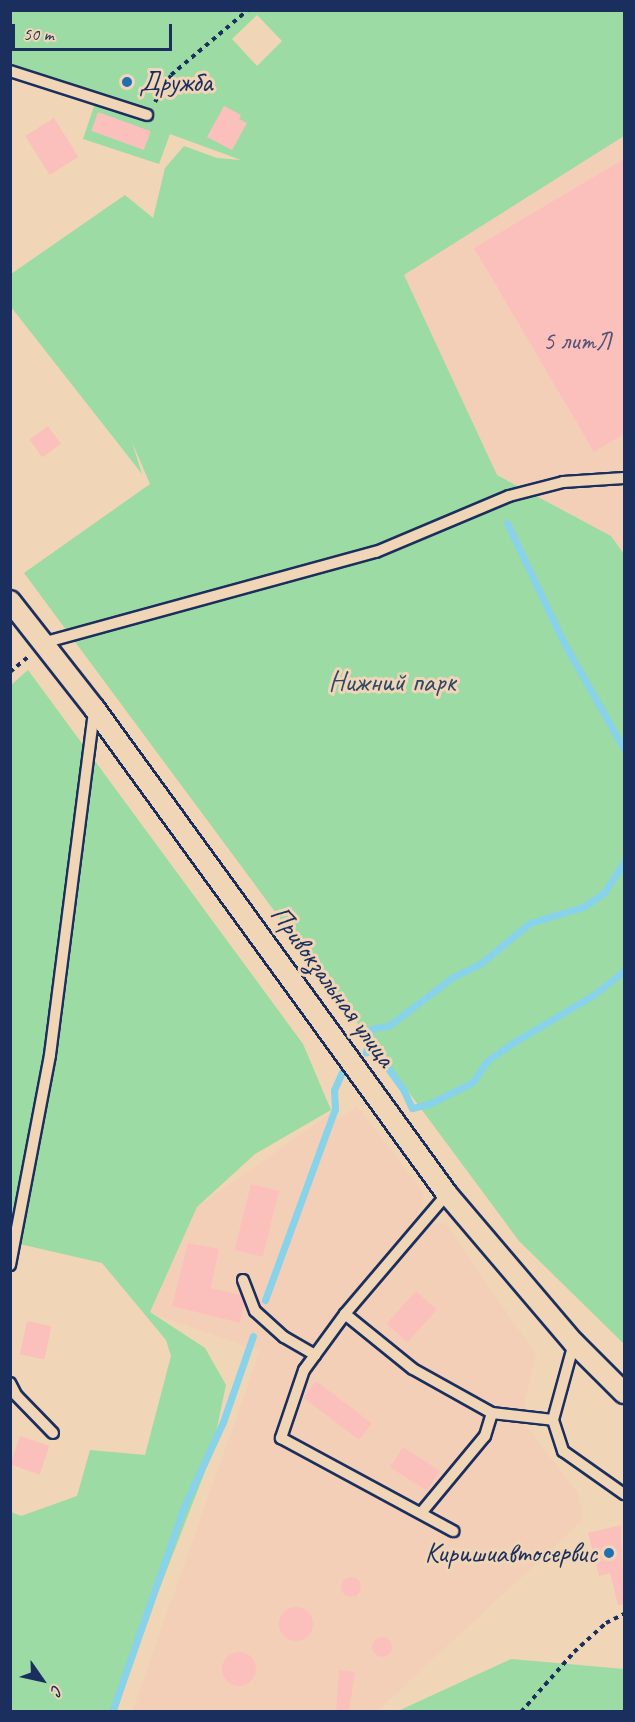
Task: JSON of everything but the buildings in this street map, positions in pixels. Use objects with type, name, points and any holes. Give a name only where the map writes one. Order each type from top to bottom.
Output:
[{"type":"street","name":"Привокзальная улица","points":[[10,601],[46,642],[447,1194],[574,1343],[624,1393]]},
{"type":"lane","points":[[10,71],[147,115]]},
{"type":"lane","points":[[46,642],[376,552],[509,496],[563,482],[624,478]]},
{"type":"lane","points":[[10,1265],[50,1056],[94,708]]},
{"type":"lane","points":[[447,1194],[345,1314],[304,1370],[281,1438],[453,1531]]},
{"type":"lane","points":[[243,1280],[255,1311],[284,1337],[315,1355]]},
{"type":"lane","points":[[345,1314],[413,1369],[492,1413],[553,1420]]},
{"type":"lane","points":[[574,1343],[553,1420],[563,1451],[624,1494]]},
{"type":"lane","points":[[10,1383],[16,1395],[53,1433]]},
{"type":"lane","points":[[421,1514],[485,1436],[492,1413]]},
{"type":"path","points":[[147,115],[171,75],[248,10]]},
{"type":"path","points":[[521,1712],[574,1652],[606,1623],[624,1614]]},
{"type":"shaded area","points":[[624,136],[624,554],[611,536],[497,475],[404,275]]},
{"type":"shaded area","points":[[357,1106],[424,1193],[420,1210],[432,1224],[445,1223],[536,1355],[521,1419],[577,1492],[584,1519],[377,1711],[132,1712],[260,1351],[150,1313],[197,1207],[330,1114],[340,1119]]},
{"type":"green space","name":"Нижний парк","points":[[10,11],[624,11],[624,136],[404,275],[497,475],[611,536],[624,554],[624,1344],[519,1241],[24,573],[150,484],[132,442],[142,474],[11,307],[11,274],[125,195],[153,218],[165,168],[184,146],[217,158],[241,160],[170,134],[159,164],[83,139],[98,94],[11,65]],"holes":[[[257,15],[282,41],[257,66],[232,39]]]},
{"type":"green space","points":[[28,670],[303,1044],[331,1110],[255,1154],[197,1207],[150,1312],[205,1348],[226,1385],[211,1456],[143,1631],[117,1711],[11,1711],[11,1512],[21,1516],[77,1496],[90,1450],[145,1455],[171,1356],[166,1340],[102,1263],[11,1242],[10,686]]},
{"type":"green space","points":[[511,1659],[624,1669],[624,1711],[398,1711]]},
{"type":"waterway","points":[[507,523],[564,643],[624,749]]},
{"type":"waterway","points":[[624,862],[604,893],[583,907],[530,923],[480,964],[453,977],[390,1025],[371,1029],[366,1052],[376,1052],[403,1089],[412,1108],[429,1104],[473,1082],[487,1061],[511,1044],[592,996],[624,971]]},
{"type":"waterway","points":[[265,1300],[335,1109],[334,1090],[343,1070]]},
{"type":"waterway","points":[[112,1712],[183,1509],[223,1422],[253,1336]]},
{"type":"place","name":"Дружба","points":[[127,82]]},
{"type":"place","name":"Киришиавтосервис","points":[[609,1553]]}]
